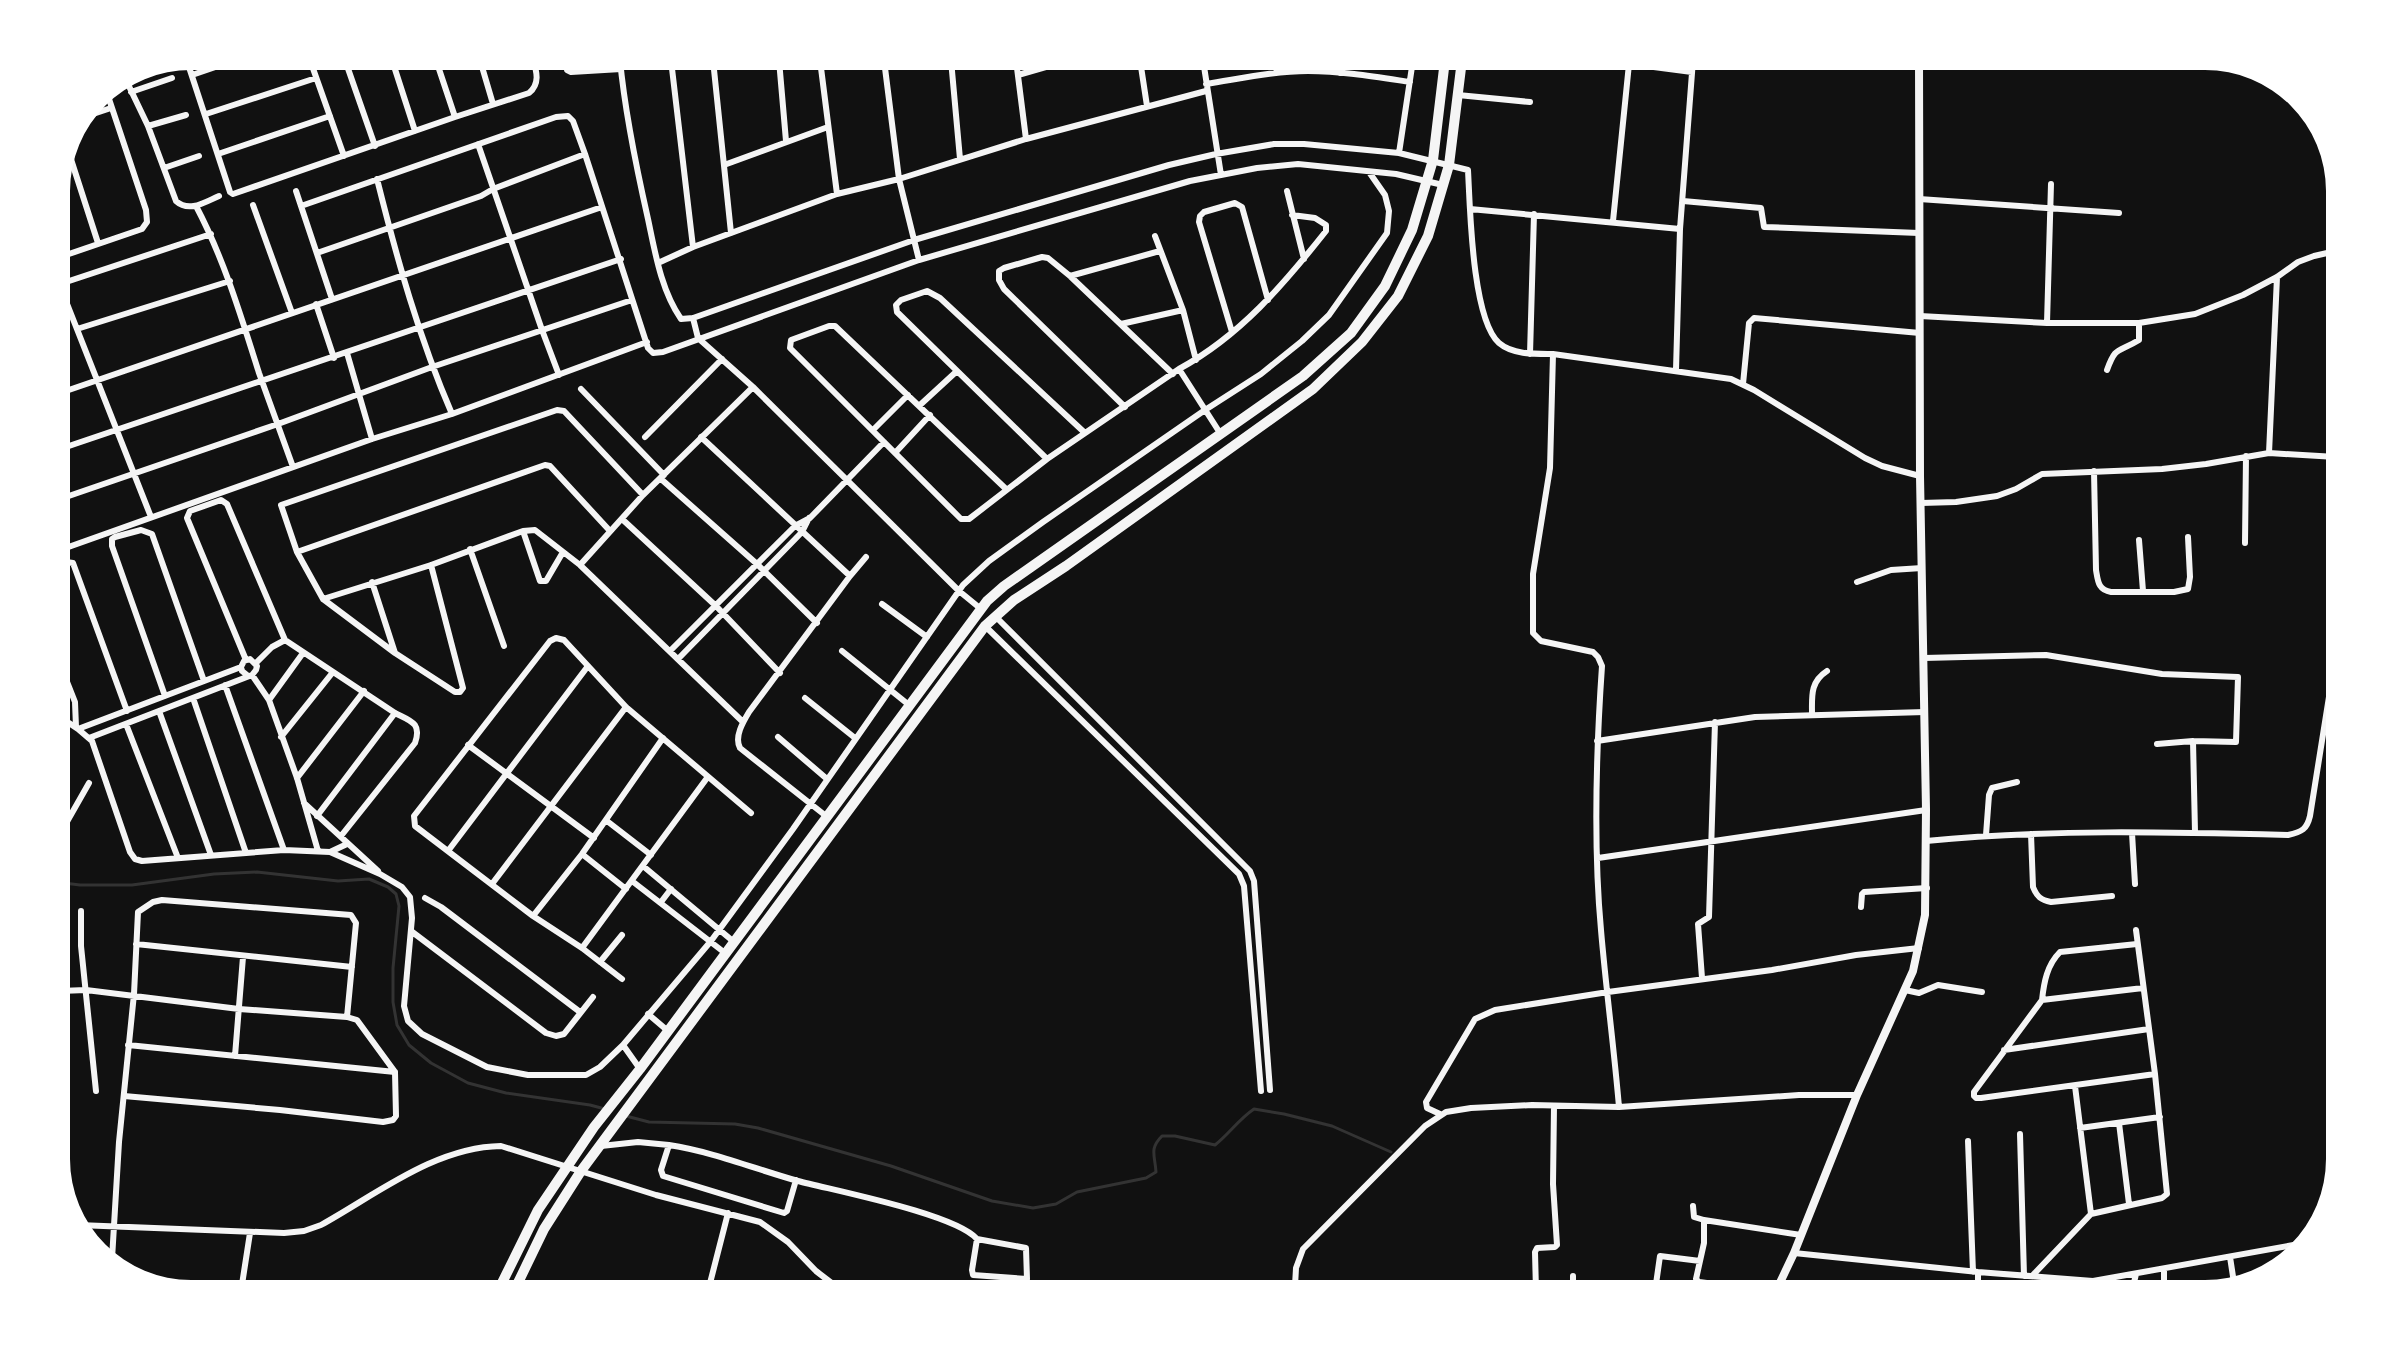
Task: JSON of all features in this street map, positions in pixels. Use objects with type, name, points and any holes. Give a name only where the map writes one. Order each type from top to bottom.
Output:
[{"type":"main road","points":[[503,1280],[538,1210],[594,1127],[640,1069],[981,609],[1004,586],[1303,376],[1351,333],[1385,286],[1412,230],[1433,160],[1444,70]]},
{"type":"main road","points":[[519,1280],[547,1224],[581,1171],[985,626],[1014,600],[1066,566],[1313,389],[1362,342],[1398,296],[1428,236],[1449,165],[1461,70]]},
{"type":"main road","points":[[1170,468],[1180,483]]},
{"type":"street","points":[[190,70],[230,192],[233,194],[529,93],[534,89],[536,70]]},
{"type":"street","points":[[192,75],[207,70]]},
{"type":"street","points":[[313,70],[344,156]]},
{"type":"street","points":[[348,70],[375,146]]},
{"type":"street","points":[[395,70],[415,131]]},
{"type":"street","points":[[439,70],[455,117]]},
{"type":"street","points":[[483,70],[494,104]]},
{"type":"street","points":[[567,70],[571,72],[604,70]]},
{"type":"street","points":[[621,70],[634,154],[658,263],[672,306],[681,319],[693,318],[914,240],[1158,168],[1216,154],[1274,144],[1399,153],[1467,170],[1476,279],[1492,333],[1499,343],[1509,349],[1530,354],[1553,354],[1731,379],[1743,384],[1864,458],[1882,466],[1920,476]]},
{"type":"street","points":[[672,70],[693,247]]},
{"type":"street","points":[[714,70],[731,233]]},
{"type":"street","points":[[780,70],[786,141]]},
{"type":"street","points":[[821,70],[837,194]]},
{"type":"street","points":[[885,70],[899,179],[919,260]]},
{"type":"street","points":[[952,70],[960,159]]},
{"type":"street","points":[[1017,70],[1026,139]]},
{"type":"street","points":[[1018,75],[1035,70]]},
{"type":"street","points":[[1142,70],[1147,106]]},
{"type":"street","points":[[1204,70],[1221,175]]},
{"type":"street","points":[[1276,70],[1276,74]]},
{"type":"street","points":[[1399,153],[1412,70]]},
{"type":"street","points":[[1612,221],[1628,70]]},
{"type":"street","points":[[1676,70],[1692,72],[1680,229],[1676,370]]},
{"type":"street","points":[[1781,1280],[1857,1095],[1905,990],[1920,948],[1927,888],[1920,476],[1918,70]]},
{"type":"street","points":[[1206,84],[1309,71],[1410,82]]},
{"type":"street","points":[[131,92],[172,78]]},
{"type":"street","points":[[206,114],[316,78]]},
{"type":"street","points":[[129,88],[148,126],[176,201],[187,207],[196,206],[219,196]]},
{"type":"street","points":[[658,263],[693,247],[837,194],[899,179],[1026,139],[1206,92]]},
{"type":"street","points":[[1458,95],[1530,102]]},
{"type":"street","points":[[71,253],[146,226],[147,215],[110,104]]},
{"type":"street","points":[[102,111],[111,108]]},
{"type":"street","points":[[148,126],[186,115]]},
{"type":"street","points":[[218,154],[330,116]]},
{"type":"street","points":[[301,206],[556,117],[568,116],[573,121],[585,154],[621,259],[648,348],[653,353],[663,352],[919,260],[1190,181],[1257,168],[1298,164],[1396,174],[1443,185]]},
{"type":"street","points":[[724,165],[828,127]]},
{"type":"street","points":[[478,144],[559,375]]},
{"type":"street","points":[[317,253],[481,196],[493,189],[585,154]]},
{"type":"street","points":[[164,168],[200,156]]},
{"type":"street","points":[[74,167],[98,243]]},
{"type":"street","points":[[71,724],[89,738],[130,852],[135,859],[142,861],[284,850],[318,851],[330,852],[380,874],[402,887],[410,897],[411,931],[404,1006],[408,1021],[422,1034],[487,1067],[528,1075],[586,1075],[600,1067],[623,1045],[711,941],[811,803],[959,591],[989,561],[1205,410],[1261,374],[1302,341],[1329,315],[1386,232],[1389,211],[1385,195],[1369,172]]},
{"type":"street","points":[[377,180],[419,328],[432,367],[452,414]]},
{"type":"street","points":[[2047,323],[2051,184]]},
{"type":"street","points":[[296,191],[332,299]]},
{"type":"street","points":[[1287,191],[1304,259]]},
{"type":"street","points":[[1919,199],[2119,213]]},
{"type":"street","points":[[1683,201],[1761,208],[1764,227],[1919,233]]},
{"type":"street","points":[[1232,332],[1199,222],[1204,212],[1236,203],[1242,207],[1268,300]]},
{"type":"street","points":[[253,205],[292,313]]},
{"type":"street","points":[[196,206],[211,234],[230,281],[293,467]]},
{"type":"street","points":[[71,389],[602,207]]},
{"type":"street","points":[[1470,209],[1680,229]]},
{"type":"street","points":[[1530,354],[1534,214]]},
{"type":"street","points":[[1006,489],[835,326],[829,326],[791,340],[790,348],[961,519],[969,519],[1047,459],[1179,369],[1196,360],[1252,317],[1304,259],[1327,228],[1319,219],[1292,215]]},
{"type":"street","points":[[71,281],[211,234]]},
{"type":"street","points":[[1155,236],[1183,310],[1196,360]]},
{"type":"street","points":[[1070,276],[1160,252]]},
{"type":"street","points":[[1920,316],[2047,323],[2139,323],[2208,310],[2277,278],[2298,262],[2325,253]]},
{"type":"street","points":[[1125,407],[1004,289],[999,280],[999,272],[1004,268],[1042,257],[1048,258],[1173,374]]},
{"type":"street","points":[[71,445],[262,380],[334,358],[529,288],[621,259]]},
{"type":"street","points":[[2269,453],[2277,278]]},
{"type":"street","points":[[77,329],[230,281]]},
{"type":"street","points":[[1047,459],[897,312],[896,305],[901,300],[927,291],[932,292],[1085,434]]},
{"type":"street","points":[[71,495],[278,424],[432,367],[632,300]]},
{"type":"street","points":[[316,304],[334,358]]},
{"type":"street","points":[[1121,324],[1183,310]]},
{"type":"street","points":[[71,313],[152,518]]},
{"type":"street","points":[[693,318],[698,338],[753,387],[846,481],[959,591],[981,609]]},
{"type":"street","points":[[1743,384],[1749,323],[1754,318],[1920,333]]},
{"type":"street","points":[[2107,370],[2115,352],[2139,340],[2139,323]]},
{"type":"street","points":[[71,546],[372,439],[452,414],[647,342]]},
{"type":"street","points":[[347,353],[372,439]]},
{"type":"street","points":[[1553,354],[1550,468],[1533,574],[1533,633],[1541,641],[1593,652],[1599,657],[1602,666],[1597,741],[1598,858],[1601,929],[1619,1107]]},
{"type":"street","points":[[645,437],[722,359]]},
{"type":"street","points":[[1179,369],[1220,433]]},
{"type":"street","points":[[920,405],[957,371]]},
{"type":"street","points":[[580,565],[643,495],[753,387]]},
{"type":"street","points":[[580,389],[663,477],[764,570],[817,623]]},
{"type":"street","points":[[873,430],[908,395]]},
{"type":"street","points":[[431,565],[463,688],[460,692],[455,692],[395,653],[323,599],[297,552],[281,505],[550,410],[564,411],[643,495]]},
{"type":"street","points":[[895,453],[930,415]]},
{"type":"street","points":[[701,437],[850,576]]},
{"type":"street","points":[[679,658],[884,442]]},
{"type":"street","points":[[1921,503],[1981,500],[2016,489],[2037,475],[2162,469],[2269,453],[2325,456]]},
{"type":"street","points":[[2245,543],[2246,456]]},
{"type":"street","points":[[297,552],[545,465],[550,466],[610,531]]},
{"type":"street","points":[[2094,471],[2096,570],[2098,585],[2106,591],[2174,592],[2188,589],[2190,577],[2187,537]]},
{"type":"street","points":[[246,660],[187,518],[190,511],[224,501],[285,640],[395,713],[410,720],[417,727],[415,743],[341,836]]},
{"type":"street","points":[[671,650],[795,526],[810,518]]},
{"type":"street","points":[[622,519],[716,606],[780,673]]},
{"type":"street","points":[[165,696],[112,546],[111,539],[115,537],[141,530],[152,534],[204,681]]},
{"type":"street","points":[[323,599],[431,565],[523,531],[535,530],[580,565],[671,650],[743,722]]},
{"type":"street","points":[[523,531],[540,581],[546,581],[563,552]]},
{"type":"street","points":[[2139,540],[2143,591]]},
{"type":"street","points":[[470,549],[504,646]]},
{"type":"street","points":[[826,816],[740,748],[738,740],[743,722],[866,557]]},
{"type":"street","points":[[71,563],[127,711]]},
{"type":"street","points":[[1857,582],[1891,570],[1922,568]]},
{"type":"street","points":[[372,582],[395,653]]},
{"type":"street","points":[[882,604],[927,637]]},
{"type":"street","points":[[995,616],[1230,848],[1250,871],[1254,881],[1270,1090]]},
{"type":"street","points":[[985,626],[1239,874],[1244,886],[1261,1091]]},
{"type":"street","points":[[1005,644],[1012,634]]},
{"type":"street","points":[[621,979],[582,948],[533,916],[415,826],[414,816],[468,745],[550,641],[556,638],[564,640],[626,707],[751,813]]},
{"type":"street","points":[[89,738],[250,675],[256,670],[256,663],[272,647],[285,640]]},
{"type":"street","points":[[842,651],[909,705]]},
{"type":"street","points":[[268,699],[303,653]]},
{"type":"street","points":[[1924,658],[2046,655],[2162,674],[2238,677],[2236,742],[2193,741],[2157,744]]},
{"type":"street","points":[[77,728],[241,667],[246,660]]},
{"type":"street","points":[[246,660],[256,663]]},
{"type":"street","points":[[448,851],[588,666]]},
{"type":"street","points":[[241,667],[242,672],[250,675],[268,699],[297,778],[318,851]]},
{"type":"street","points":[[1812,714],[1814,683],[1827,671]]},
{"type":"street","points":[[281,737],[333,672]]},
{"type":"street","points":[[225,685],[284,850]]},
{"type":"street","points":[[297,778],[364,691]]},
{"type":"street","points":[[71,692],[75,702],[77,728]]},
{"type":"street","points":[[193,698],[246,853]]},
{"type":"street","points":[[805,698],[855,738]]},
{"type":"street","points":[[492,884],[626,707]]},
{"type":"street","points":[[159,711],[211,855]]},
{"type":"street","points":[[1597,741],[1715,722],[1812,714],[1924,712]]},
{"type":"street","points":[[317,816],[395,713]]},
{"type":"street","points":[[1926,841],[1986,835],[2031,834],[2194,832],[2288,835],[2300,833],[2307,828],[2326,716]]},
{"type":"street","points":[[1702,978],[1698,924],[1709,917],[1715,722]]},
{"type":"street","points":[[126,724],[178,858]]},
{"type":"street","points":[[778,737],[827,779]]},
{"type":"street","points":[[533,916],[607,821],[663,738]]},
{"type":"street","points":[[2193,741],[2194,832]]},
{"type":"street","points":[[468,745],[594,838]]},
{"type":"street","points":[[582,948],[707,778]]},
{"type":"street","points":[[1986,835],[1989,795],[1992,788],[2018,782]]},
{"type":"street","points":[[71,815],[89,783]]},
{"type":"street","points":[[303,802],[380,874]]},
{"type":"street","points":[[1598,858],[1926,810]]},
{"type":"street","points":[[607,821],[651,855]]},
{"type":"street","points":[[2132,833],[2134,884]]},
{"type":"street","points":[[2031,834],[2033,887],[2036,895],[2042,900],[2051,902],[2112,896]]},
{"type":"street","points":[[330,852],[347,844]]},
{"type":"street","points":[[582,854],[626,889]]},
{"type":"street","points":[[643,866],[734,942]]},
{"type":"street","points":[[632,881],[726,953]]},
{"type":"street","points":[[1861,908],[1864,892],[1927,888]]},
{"type":"street","points":[[662,902],[671,889]]},
{"type":"street","points":[[425,898],[441,907],[580,1012]]},
{"type":"street","points":[[113,1251],[134,994],[138,912],[153,902],[162,900],[351,915],[356,923],[347,1017]]},
{"type":"street","points":[[81,911],[81,946],[96,1091]]},
{"type":"street","points":[[2032,1276],[2091,1214],[2162,1198],[2167,1194],[2155,1074],[2136,930]]},
{"type":"street","points":[[411,931],[546,1033],[556,1036],[564,1034],[593,997]]},
{"type":"street","points":[[600,962],[622,934]]},
{"type":"street","points":[[136,944],[352,967]]},
{"type":"street","points":[[2137,944],[2060,952],[2052,960],[2044,982],[2042,1000],[1974,1092],[1976,1098],[2155,1074]]},
{"type":"street","points":[[1440,1114],[1427,1108],[1426,1102],[1475,1019],[1495,1010],[1702,978],[1772,970],[1856,955],[1920,948]]},
{"type":"street","points":[[235,1056],[243,957]]},
{"type":"street","points":[[1905,990],[1919,993],[1938,985],[1982,992]]},
{"type":"street","points":[[2042,1000],[2143,988]]},
{"type":"street","points":[[71,991],[86,990],[134,994],[239,1009],[347,1017],[361,1023],[395,1072],[396,1116],[388,1122],[124,1096]]},
{"type":"street","points":[[648,1014],[668,1031]]},
{"type":"street","points":[[2004,1050],[2149,1029]]},
{"type":"street","points":[[128,1045],[395,1072]]},
{"type":"street","points":[[623,1045],[640,1069]]},
{"type":"street","points":[[2075,1086],[2091,1214]]},
{"type":"street","points":[[1295,1280],[1296,1268],[1304,1249],[1425,1126],[1440,1114],[1471,1108],[1619,1107],[1799,1095],[1857,1095]]},
{"type":"street","points":[[1536,1280],[1535,1252],[1537,1248],[1557,1245],[1553,1184],[1554,1106]]},
{"type":"street","points":[[2080,1128],[2160,1117]]},
{"type":"street","points":[[2119,1123],[2129,1204]]},
{"type":"street","points":[[2020,1134],[2024,1276]]},
{"type":"street","points":[[1968,1141],[1976,1280]]},
{"type":"street","points":[[600,1146],[638,1142],[697,1150],[796,1180],[948,1221],[977,1239],[1026,1248],[1027,1279],[973,1275],[977,1239]]},
{"type":"street","points":[[669,1145],[661,1170],[663,1176],[784,1213],[787,1211],[796,1180]]},
{"type":"street","points":[[91,1225],[250,1233],[296,1232],[321,1225],[425,1165],[458,1152],[483,1146],[501,1146],[656,1195],[760,1222],[788,1242],[828,1280]]},
{"type":"street","points":[[1693,1206],[1694,1217],[1704,1220],[1801,1235]]},
{"type":"street","points":[[711,1280],[728,1213]]},
{"type":"street","points":[[1697,1280],[1704,1243],[1704,1220]]},
{"type":"street","points":[[243,1280],[250,1233]]},
{"type":"street","points":[[2099,1280],[2289,1246]]},
{"type":"street","points":[[1794,1253],[1975,1272],[2081,1280]]},
{"type":"street","points":[[1656,1280],[1660,1256],[1700,1261]]},
{"type":"street","points":[[2230,1257],[2233,1277]]},
{"type":"street","points":[[2164,1269],[2164,1280]]},
{"type":"street","points":[[2135,1280],[2136,1274]]},
{"type":"waterway","points":[[71,884],[132,885],[214,874],[257,872],[338,881],[369,879],[388,887],[396,894],[399,906],[393,968],[393,1002],[397,1025],[409,1045],[431,1063],[468,1083],[506,1093],[605,1109]]},
{"type":"waterway","points":[[626,1116],[649,1122],[735,1124],[758,1128],[891,1166],[992,1201],[1033,1208],[1056,1204],[1077,1192],[1146,1178],[1156,1172],[1154,1149],[1162,1136],[1175,1136],[1215,1145],[1254,1109],[1332,1126],[1391,1152]]}]
